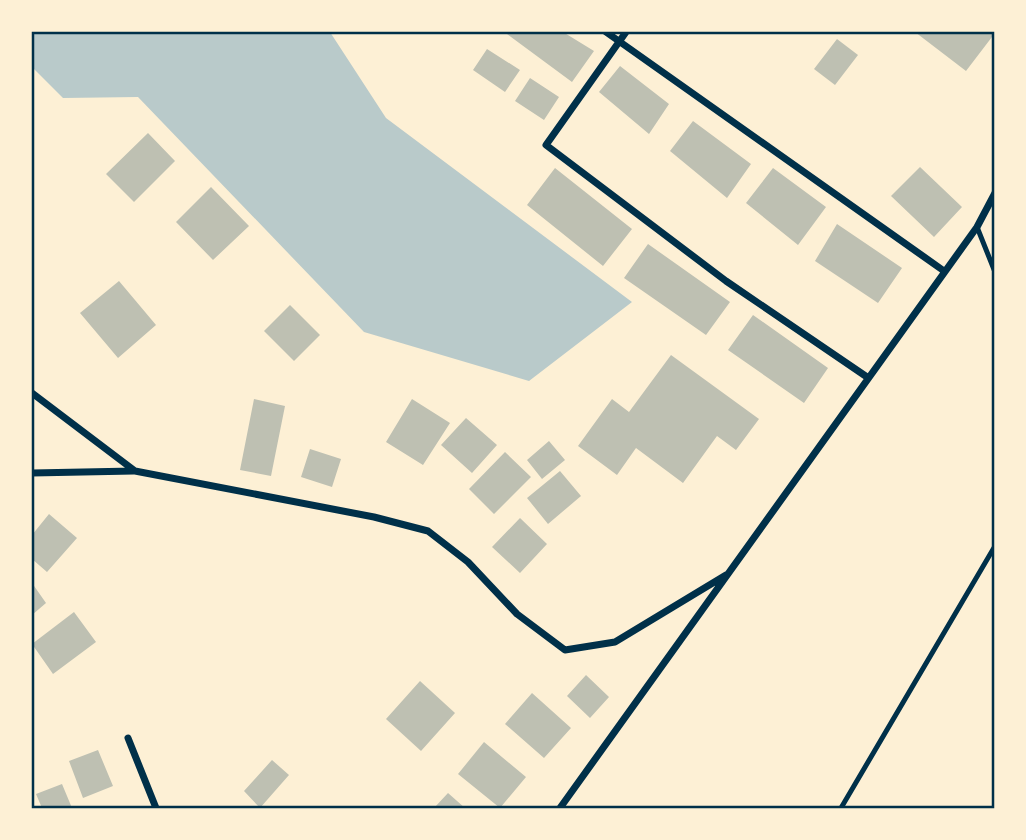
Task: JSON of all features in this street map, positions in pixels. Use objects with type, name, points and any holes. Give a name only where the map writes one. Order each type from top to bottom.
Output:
[{"type":"street","points":[[606,32],[944,271]]},
{"type":"street","points":[[626,32],[546,145],[726,281],[867,377]]},
{"type":"street","points":[[560,808],[977,227],[995,193]]},
{"type":"street","points":[[32,393],[135,471]]},
{"type":"street","points":[[32,473],[135,471],[374,517],[428,531],[468,562],[517,614],[565,650],[615,642],[726,575]]},
{"type":"street","points":[[128,738],[156,808]]},
{"type":"lane","points":[[977,227],[995,272]]},
{"type":"lane","points":[[841,808],[995,546]]},
{"type":"shaded area","points":[[32,32],[330,32],[386,118],[632,302],[529,381],[364,332],[138,97],[63,98],[32,67]]},
{"type":"building","points":[[563,32],[594,51],[572,82],[507,34]]},
{"type":"building","points":[[915,32],[993,32],[995,33],[966,71]]},
{"type":"building","points":[[837,39],[858,55],[835,85],[814,69]]},
{"type":"building","points":[[487,49],[520,70],[505,92],[473,70]]},
{"type":"building","points":[[620,66],[669,104],[649,134],[599,92]]},
{"type":"building","points":[[530,78],[559,97],[544,120],[515,101]]},
{"type":"building","points":[[693,121],[751,164],[727,198],[670,151]]},
{"type":"building","points":[[148,133],[175,161],[134,202],[106,174]]},
{"type":"building","points":[[920,167],[962,207],[934,237],[891,196]]},
{"type":"building","points":[[555,168],[632,229],[603,266],[527,205]]},
{"type":"building","points":[[773,168],[826,207],[798,245],[746,203]]},
{"type":"building","points":[[211,187],[249,226],[213,260],[176,222]]},
{"type":"building","points":[[837,224],[902,268],[878,303],[815,261]]},
{"type":"building","points":[[648,244],[730,302],[706,335],[624,278]]},
{"type":"building","points":[[119,281],[156,325],[118,358],[80,313]]},
{"type":"building","points":[[290,305],[320,335],[294,361],[264,331]]},
{"type":"building","points":[[753,315],[828,368],[804,403],[728,350]]},
{"type":"building","points":[[671,355],[759,419],[736,450],[717,436],[683,483],[636,448],[617,475],[578,446],[612,399],[629,412]]},
{"type":"building","points":[[254,399],[285,406],[271,476],[240,470]]},
{"type":"building","points":[[412,399],[450,423],[423,465],[386,442]]},
{"type":"building","points":[[466,418],[497,445],[472,473],[441,445]]},
{"type":"building","points":[[549,441],[565,460],[542,479],[527,460]]},
{"type":"building","points":[[310,449],[341,459],[332,487],[301,477]]},
{"type":"building","points":[[505,452],[531,477],[494,514],[469,489]]},
{"type":"building","points":[[560,471],[581,496],[548,524],[527,498]]},
{"type":"building","points":[[49,514],[77,538],[47,572],[32,559],[32,535]]},
{"type":"building","points":[[520,518],[547,544],[520,573],[492,547]]},
{"type":"building","points":[[32,583],[46,603],[32,615]]},
{"type":"building","points":[[74,612],[96,642],[53,674],[32,644]]},
{"type":"building","points":[[586,675],[609,697],[590,718],[567,696]]},
{"type":"building","points":[[420,681],[455,713],[421,751],[386,719]]},
{"type":"building","points":[[532,693],[571,728],[544,758],[505,724]]},
{"type":"building","points":[[484,742],[526,777],[500,808],[458,774]]},
{"type":"building","points":[[98,750],[113,786],[83,798],[69,761]]},
{"type":"building","points":[[272,760],[289,775],[260,808],[244,791]]},
{"type":"building","points":[[62,784],[72,808],[42,808],[36,794]]},
{"type":"building","points":[[448,793],[465,808],[434,808]]}]
